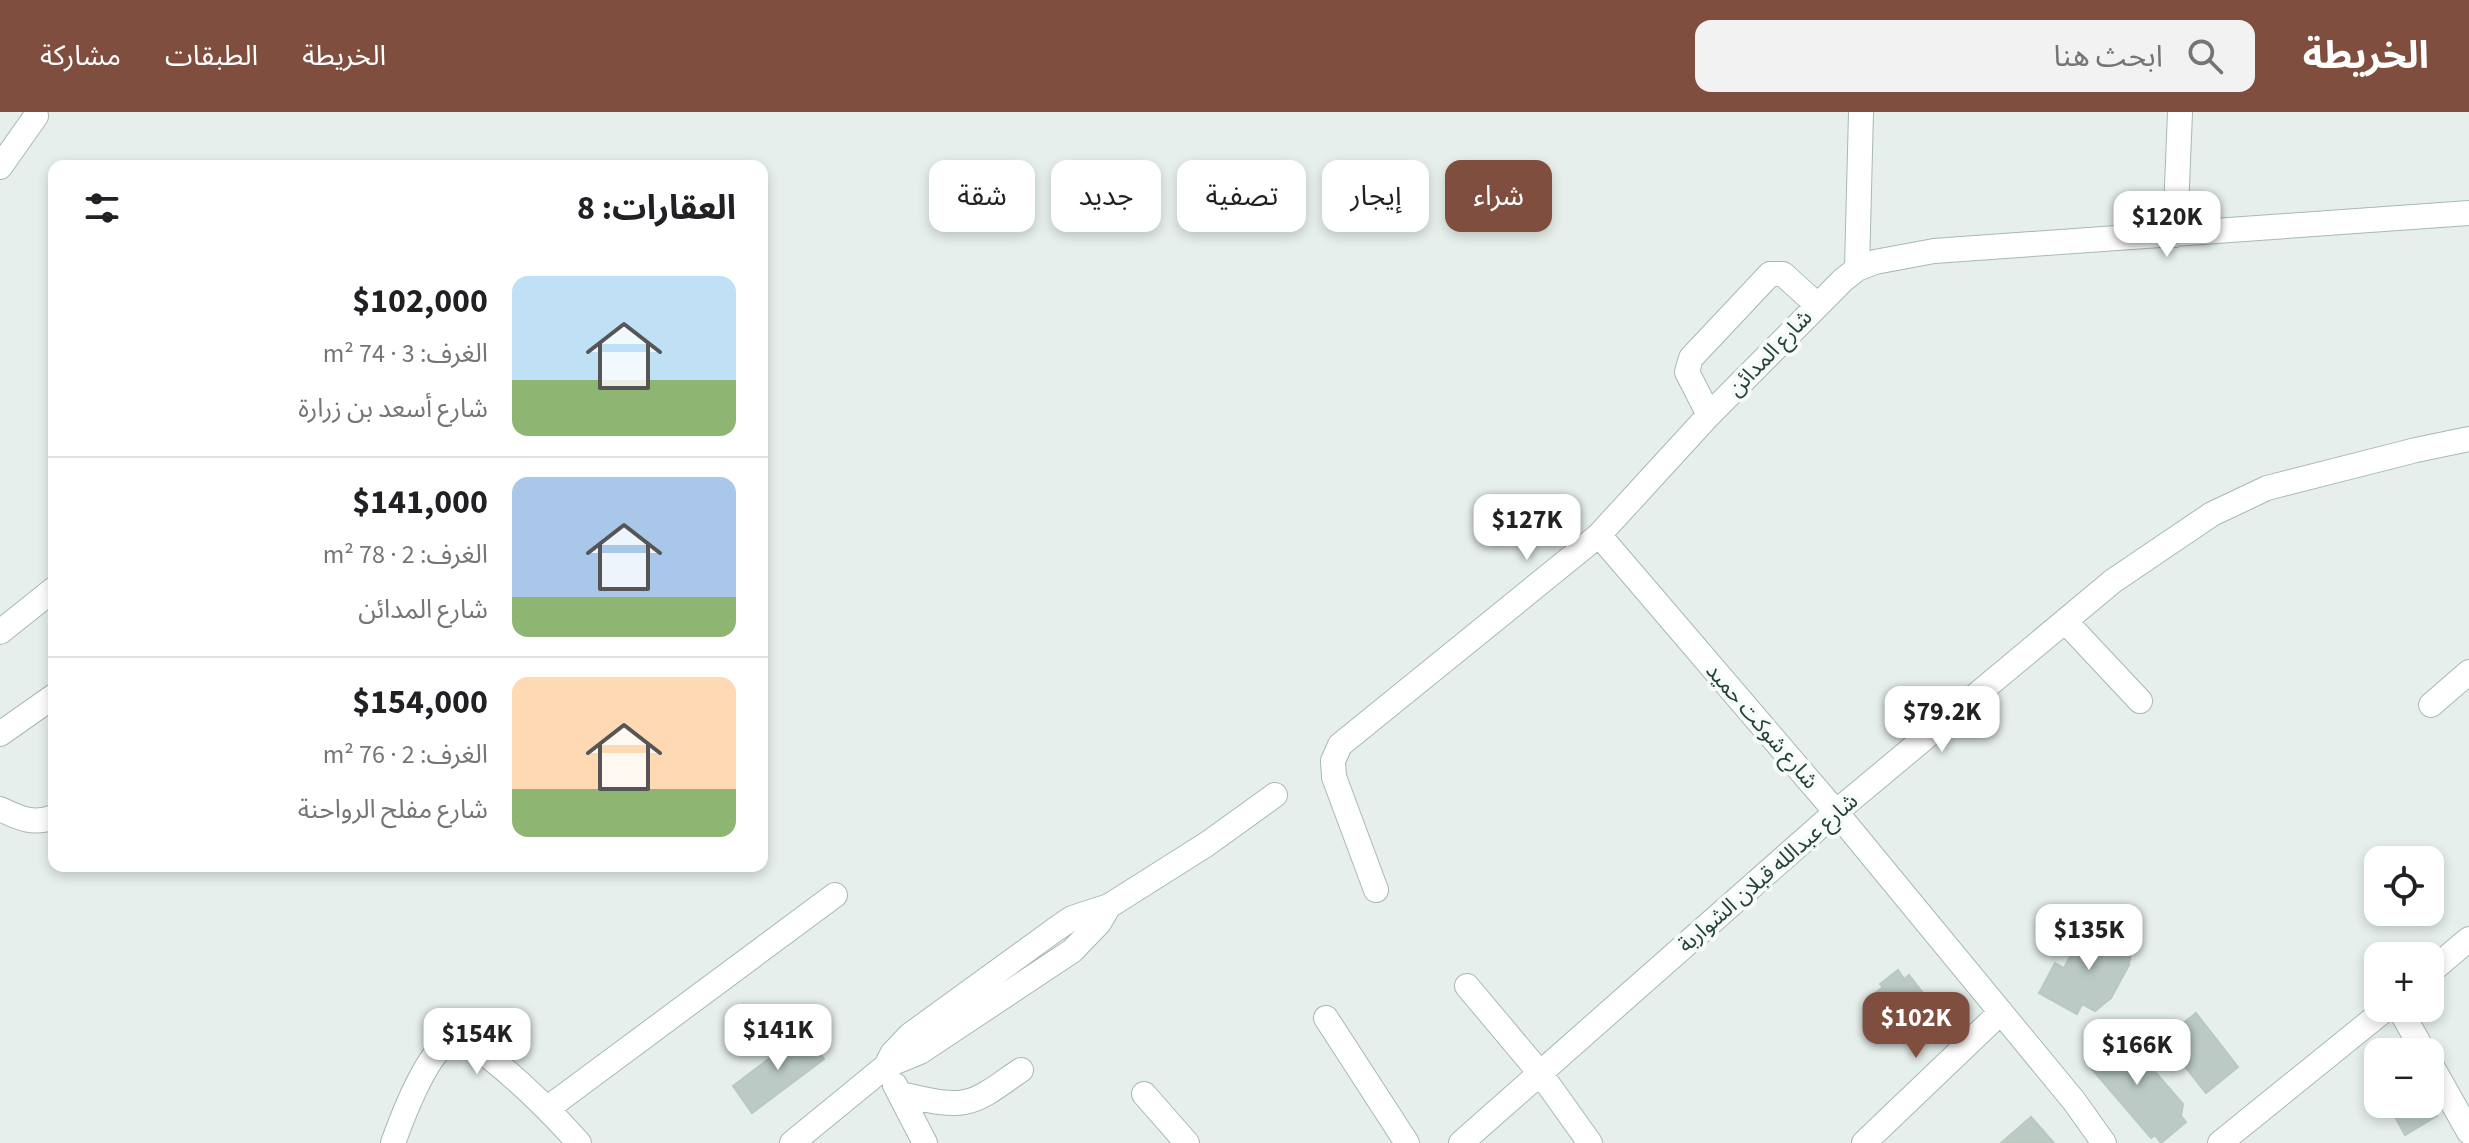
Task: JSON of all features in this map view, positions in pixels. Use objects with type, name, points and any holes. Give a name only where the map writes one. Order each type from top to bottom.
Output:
[{"type":"street","points":[[1857,269],[1861,112]]},
{"type":"street","points":[[2175,235],[2180,112]]},
{"type":"street","points":[[0,167],[36,116]]},
{"type":"street","name":"شارع المدائن","points":[[1376,890],[1334,777],[1333,761],[1340,745],[1599,535],[1816,304],[1857,269],[1914,253],[2469,213]]},
{"type":"street","points":[[1709,415],[1687,372],[1691,358],[1770,274],[1783,274],[1816,304]]},
{"type":"street","name":"شارع عبدالله قبلان الشواربة","points":[[1461,1143],[1836,812],[2113,581],[2159,548],[2212,514],[2267,488],[2469,439]]},
{"type":"street","name":"شارع شوكت حميد","points":[[1599,535],[1836,812],[2074,1101],[2104,1143]]},
{"type":"street","points":[[0,632],[48,590]]},
{"type":"street","points":[[2065,621],[2140,701]]},
{"type":"street","points":[[2431,705],[2469,672]]},
{"type":"street","points":[[0,734],[48,700]]},
{"type":"street","points":[[792,1143],[886,1066],[920,1052],[1072,951],[1099,923],[1109,906],[1207,844],[1275,795]]},
{"type":"street","points":[[0,809],[25,821],[48,819]]},
{"type":"street","points":[[548,1108],[835,895]]},
{"type":"street","points":[[2444,960],[2469,939]]},
{"type":"street","points":[[1467,986],[1540,1073],[1590,1143]]},
{"type":"street","points":[[1864,1143],[2001,1012]]},
{"type":"street","points":[[1326,1018],[1407,1143]]},
{"type":"street","points":[[2220,1143],[2370,1022]]},
{"type":"street","points":[[393,1143],[405,1108],[435,1053],[449,1041],[465,1039],[496,1060],[548,1108],[579,1143]]},
{"type":"street","points":[[886,1066],[925,1143]]},
{"type":"street","points":[[900,1094],[963,1102],[979,1096],[1021,1070]]},
{"type":"street","points":[[2444,1088],[2469,1132]]},
{"type":"street","points":[[1144,1094],[1187,1143]]},
{"type":"building","points":[[2096,926],[2132,945],[2129,965],[2111,998],[2095,1011],[2082,1004],[2077,1014],[2039,993],[2055,963],[2064,968],[2081,936]]},
{"type":"building","points":[[1898,970],[1904,979],[1909,975],[1923,993],[1890,1019],[1871,996],[1883,987],[1880,984]]},
{"type":"building","points":[[2196,1013],[2238,1067],[2206,1093],[2163,1039]]},
{"type":"building","points":[[2117,1028],[2183,1104],[2181,1116],[2186,1122],[2161,1143],[2155,1135],[2151,1138],[2085,1061]]},
{"type":"building","points":[[804,1032],[824,1059],[752,1113],[733,1086]]},
{"type":"building","points":[[2031,1117],[2054,1143],[2001,1143]]},
{"type":"building","points":[[2396,1118],[2434,1118],[2405,1135]]}]
